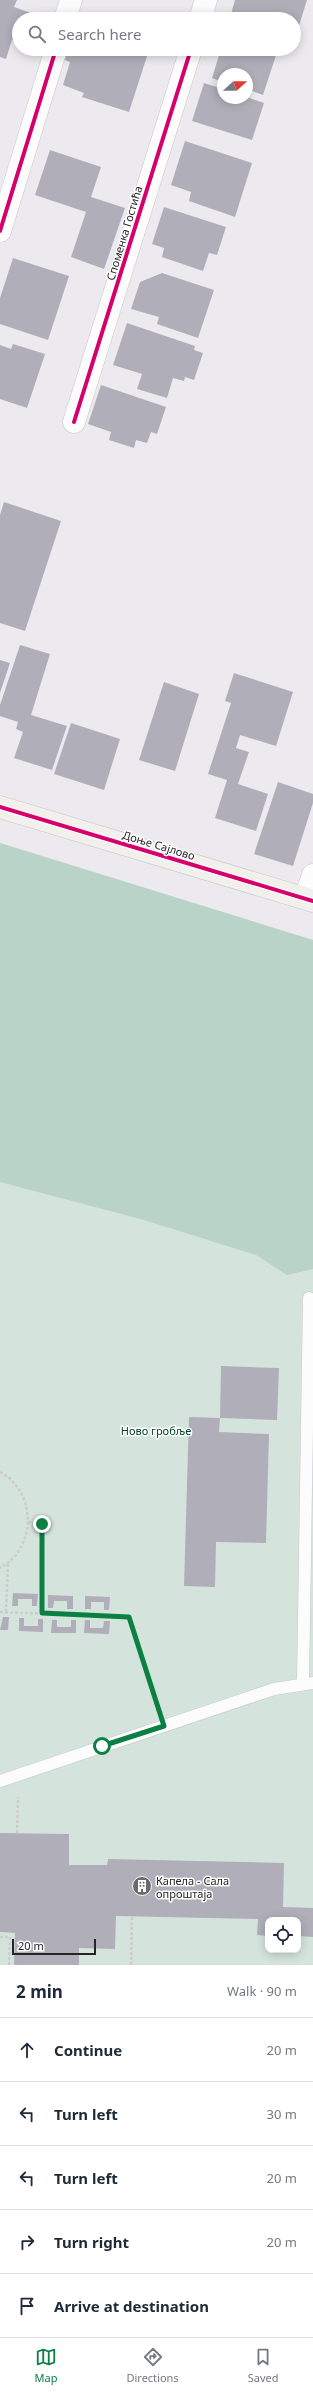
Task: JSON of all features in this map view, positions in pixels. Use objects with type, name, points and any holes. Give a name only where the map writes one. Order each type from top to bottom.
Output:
[{"type":"street","points":[[68,12],[71,0]]},
{"type":"street","points":[[202,12],[206,0]]},
{"type":"street","points":[[0,231],[54,56]]},
{"type":"street","name":"Споменка Гостића","points":[[74,422],[189,56]]},
{"type":"street","name":"Доње Сајлово","points":[[0,807],[309,899],[313,875]]},
{"type":"lane","points":[[0,1781],[274,1689],[308,1683],[310,1378],[309,1298]]},
{"type":"path","points":[[0,1472],[14,1482],[20,1491],[28,1511],[28,1522],[24,1543],[8,1564],[0,1568]]},
{"type":"path","points":[[28,1522],[42,1524],[42,1613]]},
{"type":"path","points":[[6,1612],[8,1564]]},
{"type":"path","points":[[0,1612],[129,1617],[164,1726]]},
{"type":"path","points":[[17,1833],[19,1774]]},
{"type":"path","points":[[131,1965],[132,1917]]},
{"type":"path","points":[[0,1936],[10,1937],[9,1965]]},
{"type":"green space","name":"Ново гробље","points":[[0,843],[313,940],[313,1965],[0,1965]]},
{"type":"green space","points":[[0,843],[313,940],[313,1269],[287,1275],[256,1255],[144,1220],[0,1182]]},
{"type":"building","points":[[0,0],[17,0],[14,7],[28,12],[12,12],[12,40],[6,59],[0,57]]},
{"type":"building","points":[[235,0],[307,0],[301,19],[301,12],[232,12]]},
{"type":"building","points":[[66,56],[147,56],[129,112],[82,97],[84,93],[63,85],[70,62],[65,60]]},
{"type":"building","points":[[219,56],[276,56],[263,95],[253,91],[253,68],[217,68],[217,80],[212,78]]},
{"type":"building","points":[[204,83],[217,87],[217,104],[253,104],[253,99],[264,103],[252,140],[192,121]]},
{"type":"building","points":[[185,141],[252,163],[235,217],[189,201],[191,192],[171,185]]},
{"type":"building","points":[[50,150],[101,167],[91,197],[125,208],[104,269],[71,257],[86,212],[35,195]]},
{"type":"building","points":[[164,207],[226,227],[217,255],[209,253],[203,271],[162,257],[164,248],[152,244]]},
{"type":"building","points":[[13,258],[69,276],[48,340],[0,324],[0,298]]},
{"type":"building","points":[[162,273],[214,290],[198,338],[157,324],[159,317],[131,309],[140,282]]},
{"type":"building","points":[[127,323],[195,346],[194,350],[203,353],[194,380],[185,377],[184,381],[173,378],[167,398],[137,389],[142,374],[113,365]]},
{"type":"building","points":[[13,344],[45,354],[27,408],[0,399],[0,345],[11,349]]},
{"type":"building","points":[[101,385],[166,407],[157,434],[151,432],[147,443],[136,440],[134,448],[109,440],[111,432],[88,424]]},
{"type":"building","points":[[4,502],[61,521],[25,631],[0,623],[0,515]]},
{"type":"building","points":[[20,645],[50,654],[31,715],[67,726],[52,770],[14,758],[23,732],[16,729],[18,722],[0,716],[0,705]]},
{"type":"building","points":[[0,660],[10,663],[0,693]]},
{"type":"building","points":[[234,673],[293,692],[276,746],[240,735],[236,748],[249,752],[238,784],[268,794],[256,831],[215,818],[227,780],[208,774],[231,703],[225,701]]},
{"type":"building","points":[[164,682],[199,694],[175,771],[139,760]]},
{"type":"building","points":[[71,723],[120,739],[104,790],[54,774]]},
{"type":"building","points":[[278,782],[313,794],[313,803],[293,866],[254,854]]},
{"type":"building","points":[[221,1366],[279,1368],[277,1420],[220,1418]]},
{"type":"building","points":[[189,1417],[220,1418],[219,1432],[269,1434],[266,1543],[216,1542],[215,1587],[184,1586]]},
{"type":"building","points":[[13,1593],[38,1594],[37,1606],[32,1606],[32,1599],[18,1599],[18,1606],[12,1606]]},
{"type":"building","points":[[48,1595],[73,1596],[73,1609],[67,1609],[67,1601],[54,1601],[53,1608],[48,1608]]},
{"type":"building","points":[[85,1596],[110,1597],[109,1610],[104,1610],[104,1602],[91,1602],[91,1609],[85,1609]]},
{"type":"building","points":[[3,1617],[9,1617],[8,1630],[0,1630]]},
{"type":"building","points":[[19,1618],[24,1618],[24,1626],[38,1626],[38,1619],[43,1619],[43,1632],[19,1631]]},
{"type":"building","points":[[52,1620],[57,1620],[57,1627],[71,1627],[71,1620],[76,1620],[76,1633],[51,1633]]},
{"type":"building","points":[[85,1620],[90,1620],[90,1628],[103,1628],[104,1621],[110,1621],[109,1634],[84,1633]]},
{"type":"building","name":"Капела - Сала опроштаја","points":[[0,1833],[69,1834],[69,1865],[107,1865],[108,1859],[284,1863],[283,1907],[313,1908],[313,1937],[301,1936],[301,1917],[265,1917],[265,1936],[257,1935],[258,1919],[116,1916],[115,1949],[79,1948],[79,1965],[14,1965],[15,1933],[0,1932]]},
{"type":"cycle path","points":[[0,231],[54,56]]},
{"type":"cycle path","points":[[74,422],[189,56]]},
{"type":"cycle path","points":[[0,807],[313,901]]},
{"type":"place","name":"Капела - Сала опроштаја","points":[[142,1886]]},
{"type":"route","points":[[42,1524],[42,1613],[129,1617],[164,1726],[102,1746]]}]
